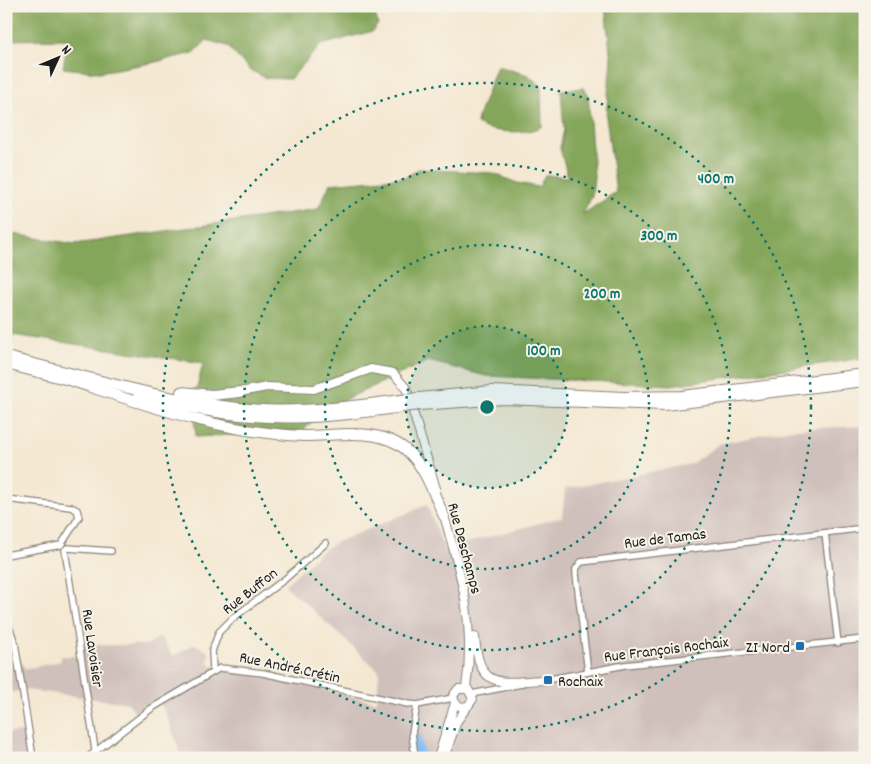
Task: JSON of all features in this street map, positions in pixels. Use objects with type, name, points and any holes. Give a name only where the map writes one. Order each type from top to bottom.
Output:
[{"type":"highway","points":[[6,356],[217,426],[277,434],[367,435],[388,439],[404,448],[416,460],[444,516]]},
{"type":"highway","points":[[6,364],[69,376],[192,394],[240,392]]},
{"type":"highway","points":[[69,376],[174,405],[246,416],[307,417],[492,391],[624,397],[682,396],[865,374]]},
{"type":"highway","points":[[420,401],[503,399],[665,405],[865,382]]},
{"type":"main road","name":"Rue Deschamps","points":[[240,392],[266,387],[314,390],[370,369],[392,374],[406,388],[460,568],[470,624],[469,691]]},
{"type":"main road","points":[[460,568],[473,617],[477,658],[482,670],[490,678],[502,682],[544,680]]},
{"type":"main road","points":[[438,758],[456,691],[469,691],[473,699],[457,721],[444,758]]},
{"type":"main road","points":[[454,701],[461,707],[468,706]]},
{"type":"street","points":[[6,499],[74,508],[79,512],[78,519],[64,546]]},
{"type":"street","name":"Rue de Tamas","points":[[588,672],[576,574],[578,565],[585,560],[865,528]]},
{"type":"street","points":[[825,532],[838,643]]},
{"type":"street","name":"Rue Buffon","points":[[213,670],[212,651],[219,632],[233,618],[284,579],[326,543]]},
{"type":"street","points":[[6,555],[64,546],[111,551]]},
{"type":"street","name":"Rue Lavoisier","points":[[64,546],[95,750]]},
{"type":"street","points":[[6,619],[15,643],[33,758]]},
{"type":"street","name":"Rue François Rochaix","points":[[469,691],[634,664],[865,639]]},
{"type":"street","name":"Rue André Crétin","points":[[87,758],[152,708],[213,670],[227,667],[417,705],[454,701]]},
{"type":"street","points":[[415,758],[412,733],[417,705]]},
{"type":"shaded area","points":[[865,426],[865,758],[226,758],[180,753],[167,715],[157,699],[136,713],[128,703],[27,690],[6,693],[6,630],[25,669],[61,661],[61,656],[77,656],[84,645],[147,645],[160,636],[173,656],[195,644],[209,652],[208,663],[220,670],[269,677],[377,702],[379,671],[285,585],[323,550],[337,542],[427,505],[444,549],[562,517],[565,489],[691,464],[719,444],[791,429]]},
{"type":"shaded area","points":[[25,732],[30,758],[6,758],[6,733]]},
{"type":"green space","points":[[6,6],[373,6],[378,24],[373,31],[321,45],[290,79],[266,78],[250,70],[227,46],[207,40],[194,53],[99,72],[63,68],[68,39],[6,40]]},
{"type":"green space","points":[[605,6],[865,6],[865,358],[671,385],[486,376],[428,361],[325,409],[303,431],[196,437],[193,405],[203,363],[6,334],[6,233],[75,244],[318,209],[330,184],[406,177],[418,169],[493,173],[517,183],[539,187],[545,175],[568,177],[560,148],[564,130],[561,90],[584,88],[588,94],[594,176],[592,196],[583,214],[616,192],[606,117],[611,60]]},
{"type":"green space","points":[[497,66],[528,75],[541,86],[542,126],[528,131],[509,132],[477,124]]},
{"type":"waterway","points":[[416,738],[420,758]]},
{"type":"place","name":"ZI Nord","points":[[800,646]]},
{"type":"place","name":"Rochaix","points":[[548,680]]}]
